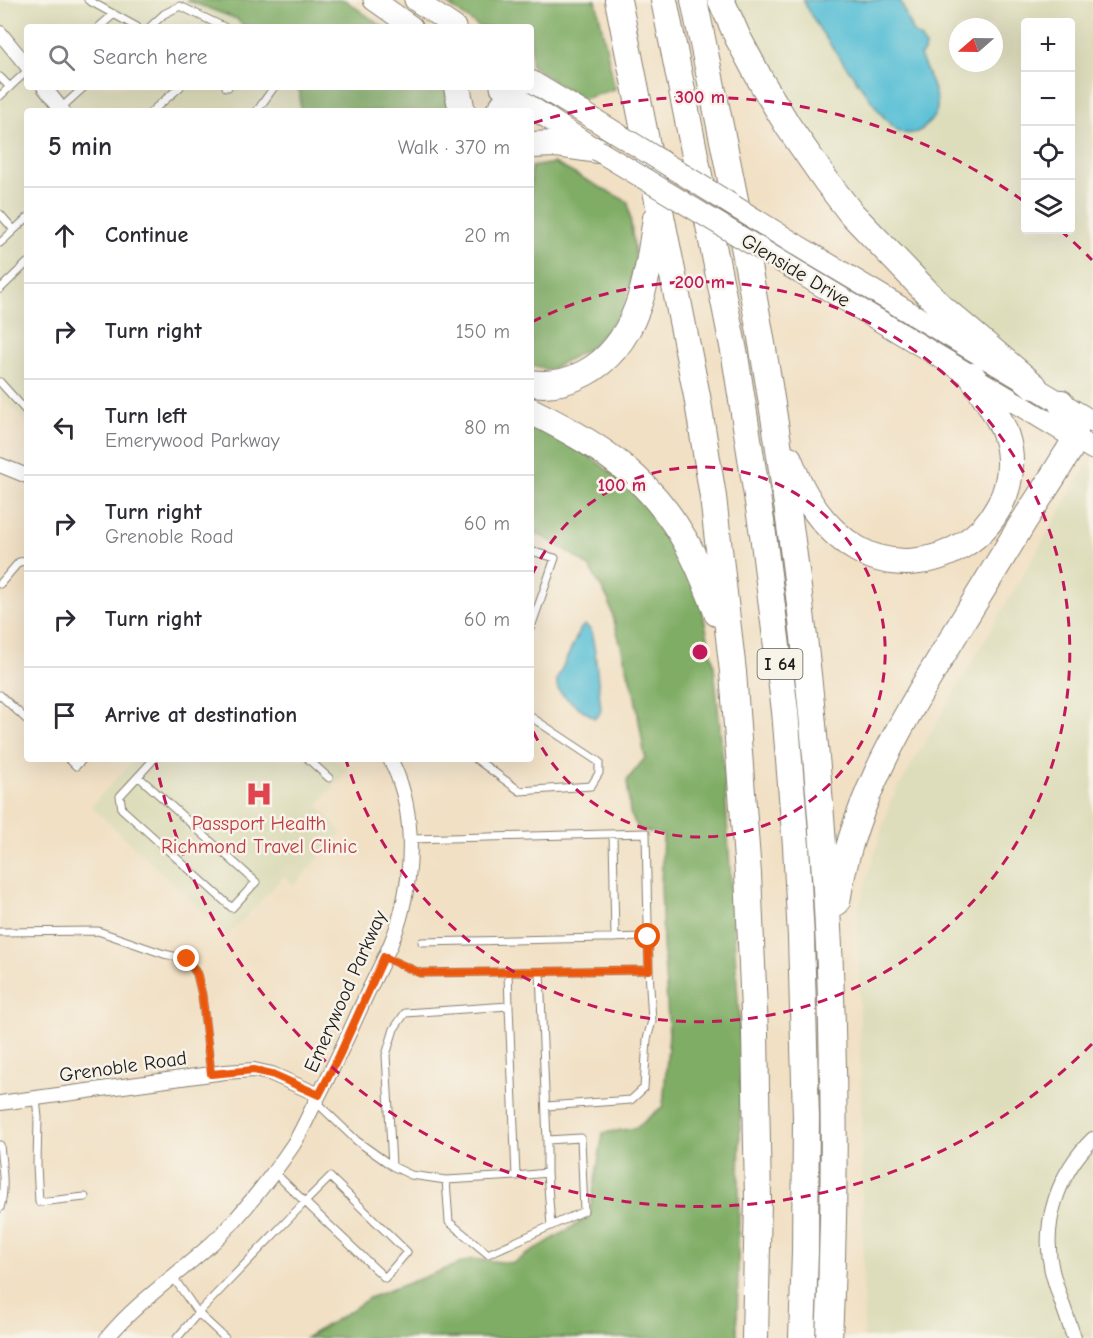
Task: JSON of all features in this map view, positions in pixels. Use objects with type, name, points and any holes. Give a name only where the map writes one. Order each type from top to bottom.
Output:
[{"type":"highway","name":"I 64","points":[[618,0],[683,322],[707,456],[733,672],[748,874],[755,1033],[758,1201],[755,1338]]},
{"type":"highway","name":"I 64","points":[[664,0],[736,368],[763,534],[786,711],[801,937],[806,1117],[802,1338]]},
{"type":"highway","points":[[694,0],[768,378],[809,672],[820,786],[830,950],[834,1140],[829,1338]]},
{"type":"highway","points":[[721,0],[738,38],[788,126],[851,213],[942,308],[1034,386]]},
{"type":"highway","points":[[458,90],[461,108]]},
{"type":"highway","points":[[534,144],[556,144],[597,150]]},
{"type":"highway","points":[[534,383],[550,384],[575,378],[604,360],[619,344],[637,309],[645,282],[658,200]]},
{"type":"highway","points":[[768,378],[792,468],[821,518],[833,531],[857,549],[870,555],[886,560],[920,561],[952,552],[971,540],[989,522],[1004,493],[1010,467],[1006,435],[972,376]]},
{"type":"highway","points":[[830,950],[837,898],[846,858],[859,815],[875,775],[913,703],[1022,524],[1050,482],[1087,436],[1072,423],[1061,403]]},
{"type":"highway","points":[[534,412],[592,444],[631,472],[652,493],[680,531],[699,567],[717,610],[733,672]]},
{"type":"main road","points":[[374,0],[408,24]]},
{"type":"main road","points":[[415,0],[451,24]]},
{"type":"main road","name":"Glenside Drive","points":[[512,92],[584,113],[795,244],[1061,403]]},
{"type":"main road","name":"Glenside Drive","points":[[512,92],[597,150],[972,376],[1087,436]]},
{"type":"street","points":[[0,33],[24,62]]},
{"type":"street","points":[[46,90],[60,108]]},
{"type":"street","points":[[0,465],[24,475]]},
{"type":"street","name":"Emerywood Parkway","points":[[107,1338],[133,1310],[232,1224],[294,1143],[339,1056],[395,932],[402,910],[410,863],[410,839],[407,809],[395,762]]},
{"type":"street","name":"Grenoble Road","points":[[0,1103],[254,1070],[272,1074],[317,1099]]},
{"type":"street","points":[[1074,1338],[1053,1272],[1049,1240],[1050,1221],[1064,1178],[1073,1162],[1093,1139]]},
{"type":"lane","points":[[88,0],[132,24]]},
{"type":"lane","points":[[153,24],[164,14],[180,6],[218,24]]},
{"type":"lane","points":[[102,24],[114,14]]},
{"type":"lane","points":[[0,96],[24,74]]},
{"type":"lane","points":[[0,77],[10,87]]},
{"type":"lane","points":[[64,108],[81,90]]},
{"type":"lane","points":[[156,108],[176,90]]},
{"type":"lane","points":[[259,108],[272,90]]},
{"type":"lane","points":[[0,214],[14,230]]},
{"type":"lane","points":[[0,243],[24,221]]},
{"type":"lane","points":[[0,289],[24,266]]},
{"type":"lane","points":[[0,382],[24,409]]},
{"type":"lane","points":[[534,551],[555,558],[534,618]]},
{"type":"lane","points":[[0,584],[19,562],[24,561]]},
{"type":"lane","points":[[0,695],[24,717]]},
{"type":"lane","points":[[480,762],[520,791],[591,786],[599,773],[599,762],[534,719]]},
{"type":"lane","points":[[138,777],[256,882],[232,908],[122,808],[120,796],[151,762]]},
{"type":"lane","points":[[311,762],[329,778]]},
{"type":"lane","points":[[410,839],[646,833],[652,1021],[647,1039],[644,1088],[631,1100],[546,1106]]},
{"type":"lane","points":[[613,834],[615,938]]},
{"type":"lane","points":[[0,932],[98,931],[164,954],[187,959],[197,974],[202,995],[211,1074]]},
{"type":"lane","points":[[422,942],[648,937]]},
{"type":"lane","points":[[384,957],[420,973],[649,970]]},
{"type":"lane","points":[[508,972],[516,1176]]},
{"type":"lane","points":[[540,972],[551,1226]]},
{"type":"lane","points":[[392,1166],[386,1055],[394,1029],[405,1013],[509,1006]]},
{"type":"lane","points":[[36,1098],[39,1202],[85,1197]]},
{"type":"lane","points":[[317,1099],[357,1141],[392,1166],[411,1175],[446,1180],[547,1173]]},
{"type":"lane","points":[[446,1180],[449,1222],[488,1254],[584,1211],[581,1138],[547,1140]]},
{"type":"lane","points":[[0,1145],[3,1176],[3,1198],[0,1208]]},
{"type":"lane","points":[[177,1338],[198,1313],[305,1202],[330,1177],[407,1252],[385,1278],[305,1202],[274,1172]]},
{"type":"lane","points":[[173,1277],[198,1313],[225,1338]]},
{"type":"shaded area","points":[[0,0],[186,0],[237,19],[241,24],[24,24],[24,90],[298,90],[300,108],[24,108],[24,420],[0,395]]},
{"type":"shaded area","points":[[721,0],[1093,0],[1093,422],[1061,403],[851,213]]},
{"type":"shaded area","points":[[1087,465],[1093,469],[1093,1338],[864,1338],[858,910],[890,802]]},
{"type":"shaded area","points":[[131,762],[340,762],[349,770],[318,805],[342,833],[294,885],[284,876],[228,935],[91,806]]},
{"type":"green space","points":[[186,0],[345,0],[379,24],[241,24],[237,19]]},
{"type":"green space","points":[[442,0],[596,0],[615,89],[580,100],[534,67],[534,24],[475,24]]},
{"type":"green space","points":[[298,90],[446,90],[450,108],[300,108]]},
{"type":"green space","points":[[554,163],[628,202],[636,262],[622,313],[590,348],[549,370],[534,367],[534,166]]},
{"type":"green space","points":[[534,424],[570,441],[632,489],[662,524],[682,558],[701,604],[714,666],[724,770],[741,1049],[737,1338],[305,1338],[369,1298],[472,1259],[513,1263],[589,1217],[603,1133],[636,1128],[663,1106],[669,1034],[661,884],[663,835],[638,829],[630,813],[627,780],[645,758],[635,697],[608,599],[590,568],[574,555],[534,532]]},
{"type":"water","points":[[803,0],[900,0],[912,31],[925,46],[920,56],[936,97],[936,111],[926,126],[913,133],[907,133],[899,131],[887,121],[828,42]]},
{"type":"water","points":[[585,625],[591,630],[601,710],[594,718],[560,693],[557,685],[557,679],[581,628]]},
{"type":"place","name":"Passport Health Richmond Travel Clinic","points":[[259,794]]},
{"type":"route","points":[[187,959],[197,974],[202,995],[211,1074],[254,1070],[272,1074],[319,1095],[384,957],[420,973],[649,970],[648,937]]}]
